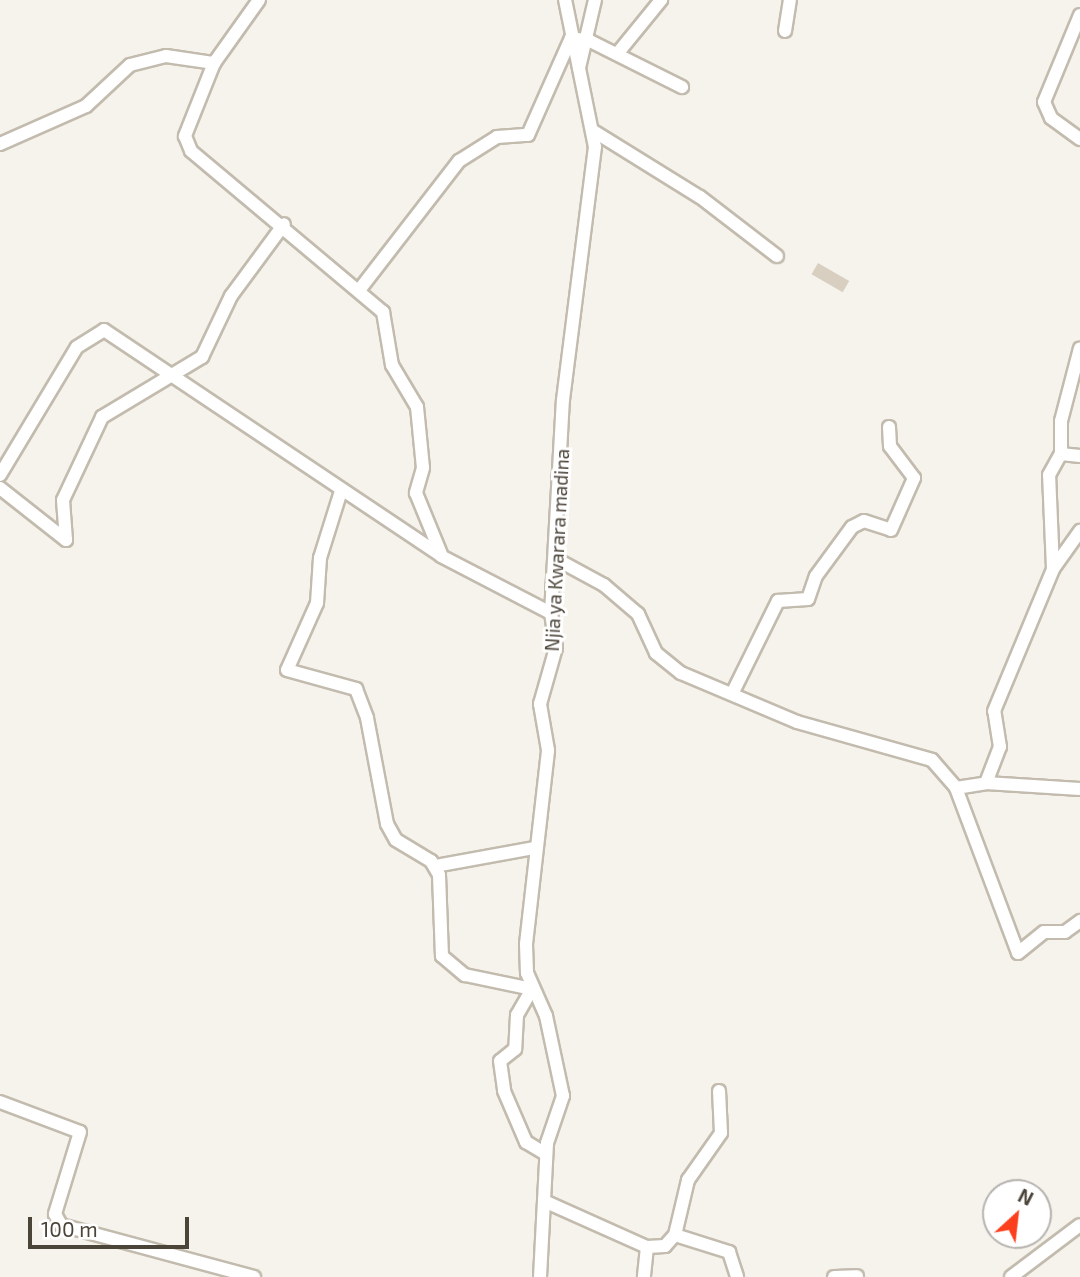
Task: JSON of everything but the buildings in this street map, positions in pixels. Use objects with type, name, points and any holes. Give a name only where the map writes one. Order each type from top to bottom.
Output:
[{"type":"street","points":[[259,0],[214,63],[187,119],[191,151],[284,224],[383,312],[393,365],[417,407],[423,468],[416,494],[441,556]]},
{"type":"street","name":"Njia ya Kwarara madina","points":[[540,1277],[546,1154],[563,1096],[545,1016],[532,989],[526,944],[534,848],[548,750],[540,704],[556,648],[551,613],[563,400],[595,147],[595,132],[571,38],[565,0]]},
{"type":"street","points":[[579,68],[590,41],[595,0]]},
{"type":"street","points":[[617,54],[661,0]]},
{"type":"street","points":[[785,31],[790,0]]},
{"type":"street","points":[[1080,15],[1044,102],[1051,118],[1080,139]]},
{"type":"street","points":[[359,289],[459,161],[497,137],[528,135],[540,114],[545,84],[571,38],[590,41],[682,88]]},
{"type":"street","points":[[0,144],[86,106],[130,65],[166,56],[214,63]]},
{"type":"street","points":[[595,132],[700,197],[777,256]]},
{"type":"street","points":[[0,488],[66,540],[62,500],[102,417],[180,375],[202,357],[232,296],[284,224]]},
{"type":"street","points":[[0,475],[77,347],[93,332],[104,330],[180,375],[341,491],[441,556],[551,613]]},
{"type":"street","points":[[1053,569],[1049,475],[1061,454],[1075,390],[1080,348]]},
{"type":"street","points":[[732,694],[778,601],[808,599],[816,576],[852,527],[864,520],[891,530],[914,478],[890,446],[889,427]]},
{"type":"street","points":[[1061,454],[1080,457]]},
{"type":"street","points":[[341,491],[320,558],[317,603],[287,670],[355,689],[367,718],[387,824],[396,840],[435,866],[534,848]]},
{"type":"street","points":[[986,783],[1000,747],[995,711],[1053,569],[1080,531]]},
{"type":"street","points":[[556,559],[604,585],[638,614],[667,663],[797,722],[932,761],[956,788],[1015,950],[1026,951],[1044,932],[1065,932],[1080,921]]},
{"type":"street","points":[[956,788],[986,783],[1080,789]]},
{"type":"street","points":[[435,866],[442,956],[465,975],[532,989],[517,1015],[515,1049],[500,1061],[504,1091],[526,1142],[546,1154]]},
{"type":"street","points":[[544,1201],[646,1247],[665,1246],[675,1235],[688,1180],[721,1133],[719,1091]]},
{"type":"street","points":[[0,1102],[80,1132],[55,1214],[61,1225],[254,1277]]},
{"type":"street","points":[[1011,1277],[1080,1225]]},
{"type":"street","points":[[675,1235],[729,1252],[737,1277]]},
{"type":"street","points":[[644,1277],[646,1247]]},
{"type":"street","points":[[834,1277],[857,1276]]}]
